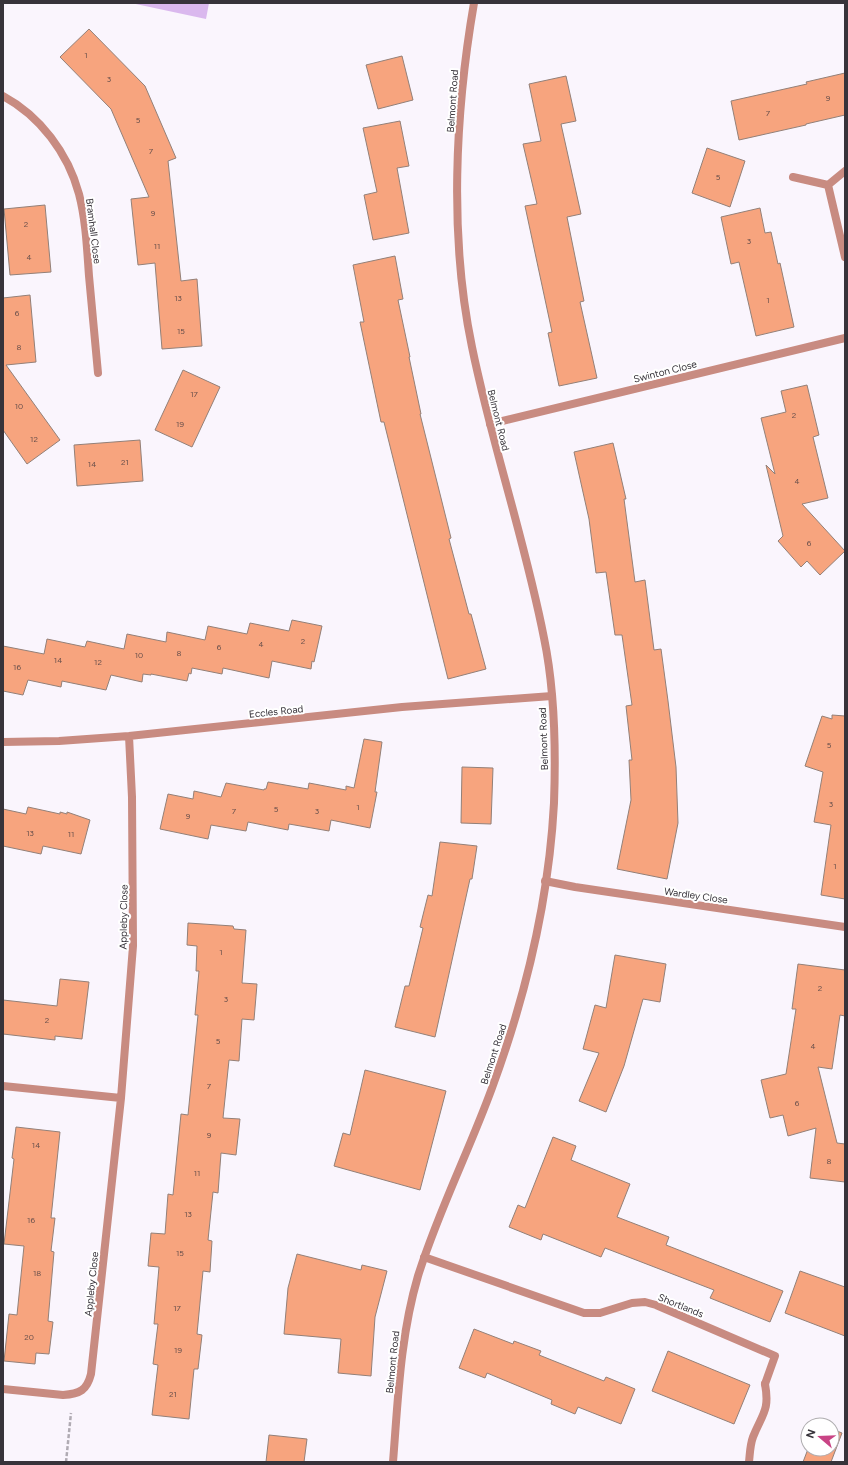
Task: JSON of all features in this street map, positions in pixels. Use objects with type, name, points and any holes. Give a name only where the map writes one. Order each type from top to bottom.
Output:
[{"type":"street","name":"Belmont Road","points":[[392,1462],[405,1335],[412,1300],[424,1257],[491,1091],[523,990],[530,964],[545,881],[554,805],[555,743],[552,696],[545,640],[530,574],[490,424],[471,343],[461,270],[458,186],[460,110],[464,70],[474,3]]},
{"type":"street","name":"Bramhall Close","points":[[3,96],[32,116],[48,133],[66,161],[79,194],[86,239],[98,373]]},
{"type":"street","points":[[828,185],[845,172]]},
{"type":"street","points":[[793,177],[828,185]]},
{"type":"street","points":[[828,185],[845,257]]},
{"type":"street","name":"Swinton Close","points":[[490,424],[845,338]]},
{"type":"street","name":"Eccles Road","points":[[3,742],[59,741],[128,736],[409,706],[552,696]]},
{"type":"street","name":"Appleby Close","points":[[73,1394],[83,1390],[86,1387],[93,1363],[121,1098],[133,946],[132,797],[128,736]]},
{"type":"street","name":"Wardley Close","points":[[545,881],[575,887],[845,927]]},
{"type":"street","points":[[3,1086],[121,1098]]},
{"type":"street","name":"Shortlands","points":[[424,1257],[584,1313],[600,1313],[632,1303],[645,1302],[656,1305],[775,1356],[764,1384],[767,1394],[767,1406],[750,1445],[748,1462]]},
{"type":"street","points":[[3,1389],[63,1395],[73,1394]]},
{"type":"path","points":[[66,1462],[73,1394]]},
{"type":"shaded area","points":[[131,3],[209,3],[206,19]]},
{"type":"building","points":[[89,29],[145,86],[176,158],[168,161],[181,281],[197,279],[202,346],[162,349],[155,263],[138,265],[131,199],[149,197],[111,109],[60,57]]},
{"type":"building","points":[[402,56],[413,100],[378,109],[366,65]]},
{"type":"building","points":[[845,73],[845,115],[739,140],[731,101],[807,84],[806,82]]},
{"type":"building","points":[[566,76],[576,121],[561,124],[581,214],[567,217],[584,301],[580,302],[597,378],[559,386],[548,333],[552,332],[525,206],[537,204],[523,144],[541,141],[529,84]]},
{"type":"building","points":[[400,121],[409,166],[397,168],[409,233],[373,240],[364,195],[377,192],[363,128]]},
{"type":"building","points":[[707,148],[745,161],[730,207],[692,193]]},
{"type":"building","points":[[45,205],[51,272],[10,275],[4,209]]},
{"type":"building","points":[[760,208],[765,233],[771,232],[778,264],[780,263],[794,327],[756,336],[739,262],[731,264],[721,217]]},
{"type":"building","points":[[395,256],[403,299],[398,300],[420,414],[451,538],[449,539],[469,614],[471,614],[486,669],[448,679],[384,422],[381,422],[360,322],[364,322],[353,265]]},
{"type":"building","points":[[30,295],[36,362],[6,365],[60,440],[27,464],[3,430],[3,298]]},
{"type":"building","points":[[183,370],[220,387],[192,447],[155,430]]},
{"type":"building","points":[[807,385],[819,435],[813,437],[828,498],[802,504],[845,551],[820,575],[807,561],[801,567],[778,541],[783,536],[766,465],[775,474],[761,418],[786,412],[781,391]]},
{"type":"building","points":[[140,440],[143,481],[77,486],[74,445]]},
{"type":"building","points":[[613,443],[626,499],[624,499],[635,582],[645,580],[654,650],[661,649],[668,701],[676,767],[678,823],[667,879],[617,869],[631,800],[629,760],[632,760],[626,706],[632,705],[622,635],[615,635],[606,572],[596,573],[589,519],[574,452]]},
{"type":"building","points":[[292,620],[322,626],[311,669],[272,661],[269,678],[223,668],[222,674],[192,668],[191,674],[189,673],[187,681],[151,674],[143,674],[142,682],[111,675],[106,690],[62,681],[61,687],[28,680],[23,695],[3,691],[3,646],[44,654],[47,639],[85,647],[87,641],[124,649],[127,634],[166,642],[167,632],[205,640],[208,626],[247,634],[250,623],[289,631]]},
{"type":"building","points":[[832,715],[845,716],[845,899],[821,895],[831,825],[814,822],[823,772],[805,766],[822,716],[832,719]]},
{"type":"building","points":[[364,739],[382,742],[375,792],[377,792],[370,828],[331,820],[329,831],[289,824],[288,830],[248,822],[246,831],[211,825],[208,839],[160,829],[168,794],[193,799],[194,791],[221,797],[226,783],[264,790],[266,789],[268,782],[308,789],[309,783],[346,790],[346,786],[354,788]]},
{"type":"building","points":[[462,767],[493,768],[491,824],[461,823]]},
{"type":"building","points":[[28,807],[60,814],[60,812],[67,814],[67,812],[90,820],[81,854],[43,846],[41,854],[3,846],[3,809],[26,814]]},
{"type":"building","points":[[440,842],[477,846],[472,879],[470,879],[435,1037],[395,1027],[405,986],[409,986],[423,928],[420,927],[428,895],[432,896]]},
{"type":"building","points":[[188,923],[233,926],[234,929],[246,930],[242,983],[257,984],[254,1020],[242,1019],[239,1061],[229,1060],[223,1118],[240,1119],[236,1155],[221,1153],[218,1193],[213,1192],[208,1240],[212,1241],[210,1272],[203,1271],[197,1334],[202,1335],[198,1369],[194,1369],[189,1419],[152,1415],[158,1365],[153,1364],[158,1324],[154,1324],[159,1267],[148,1266],[151,1233],[165,1234],[168,1194],[173,1195],[181,1114],[188,1115],[198,1015],[195,1015],[199,971],[196,971],[197,946],[187,945]]},
{"type":"building","points":[[615,955],[666,964],[660,1002],[643,999],[624,1066],[606,1112],[579,1101],[599,1053],[583,1049],[595,1005],[606,1008]]},
{"type":"building","points":[[798,964],[845,970],[845,1016],[840,1015],[832,1069],[818,1067],[837,1143],[845,1144],[845,1182],[810,1178],[816,1128],[788,1136],[783,1115],[770,1118],[761,1080],[786,1074],[796,1009],[792,1009]]},
{"type":"building","points":[[60,979],[89,982],[82,1039],[55,1036],[55,1040],[3,1034],[3,1000],[57,1006]]},
{"type":"building","points":[[365,1070],[446,1091],[420,1190],[334,1166],[343,1133],[350,1135]]},
{"type":"building","points":[[16,1127],[60,1132],[51,1218],[55,1218],[51,1251],[54,1252],[48,1321],[53,1322],[49,1354],[36,1353],[35,1364],[4,1361],[9,1314],[17,1315],[24,1246],[4,1244],[14,1159],[12,1158]]},
{"type":"building","points":[[553,1137],[576,1146],[571,1160],[630,1184],[617,1217],[669,1237],[666,1245],[783,1291],[770,1322],[710,1298],[714,1290],[605,1248],[601,1257],[543,1234],[541,1240],[509,1227],[518,1205],[525,1208]]},
{"type":"building","points":[[297,1254],[361,1270],[362,1265],[387,1271],[375,1317],[371,1376],[338,1373],[341,1339],[284,1334],[288,1288]]},
{"type":"building","points":[[800,1271],[845,1287],[845,1336],[785,1313]]},
{"type":"building","points":[[474,1329],[513,1344],[514,1341],[541,1351],[539,1355],[604,1381],[606,1377],[635,1389],[621,1424],[578,1407],[575,1414],[551,1404],[552,1400],[487,1373],[485,1378],[459,1368]]},
{"type":"building","points":[[668,1351],[750,1385],[734,1424],[652,1391]]},
{"type":"building","points":[[269,1435],[307,1439],[304,1462],[266,1462]]},
{"type":"building","points":[[805,1457],[833,1457],[831,1462],[803,1462]]}]
